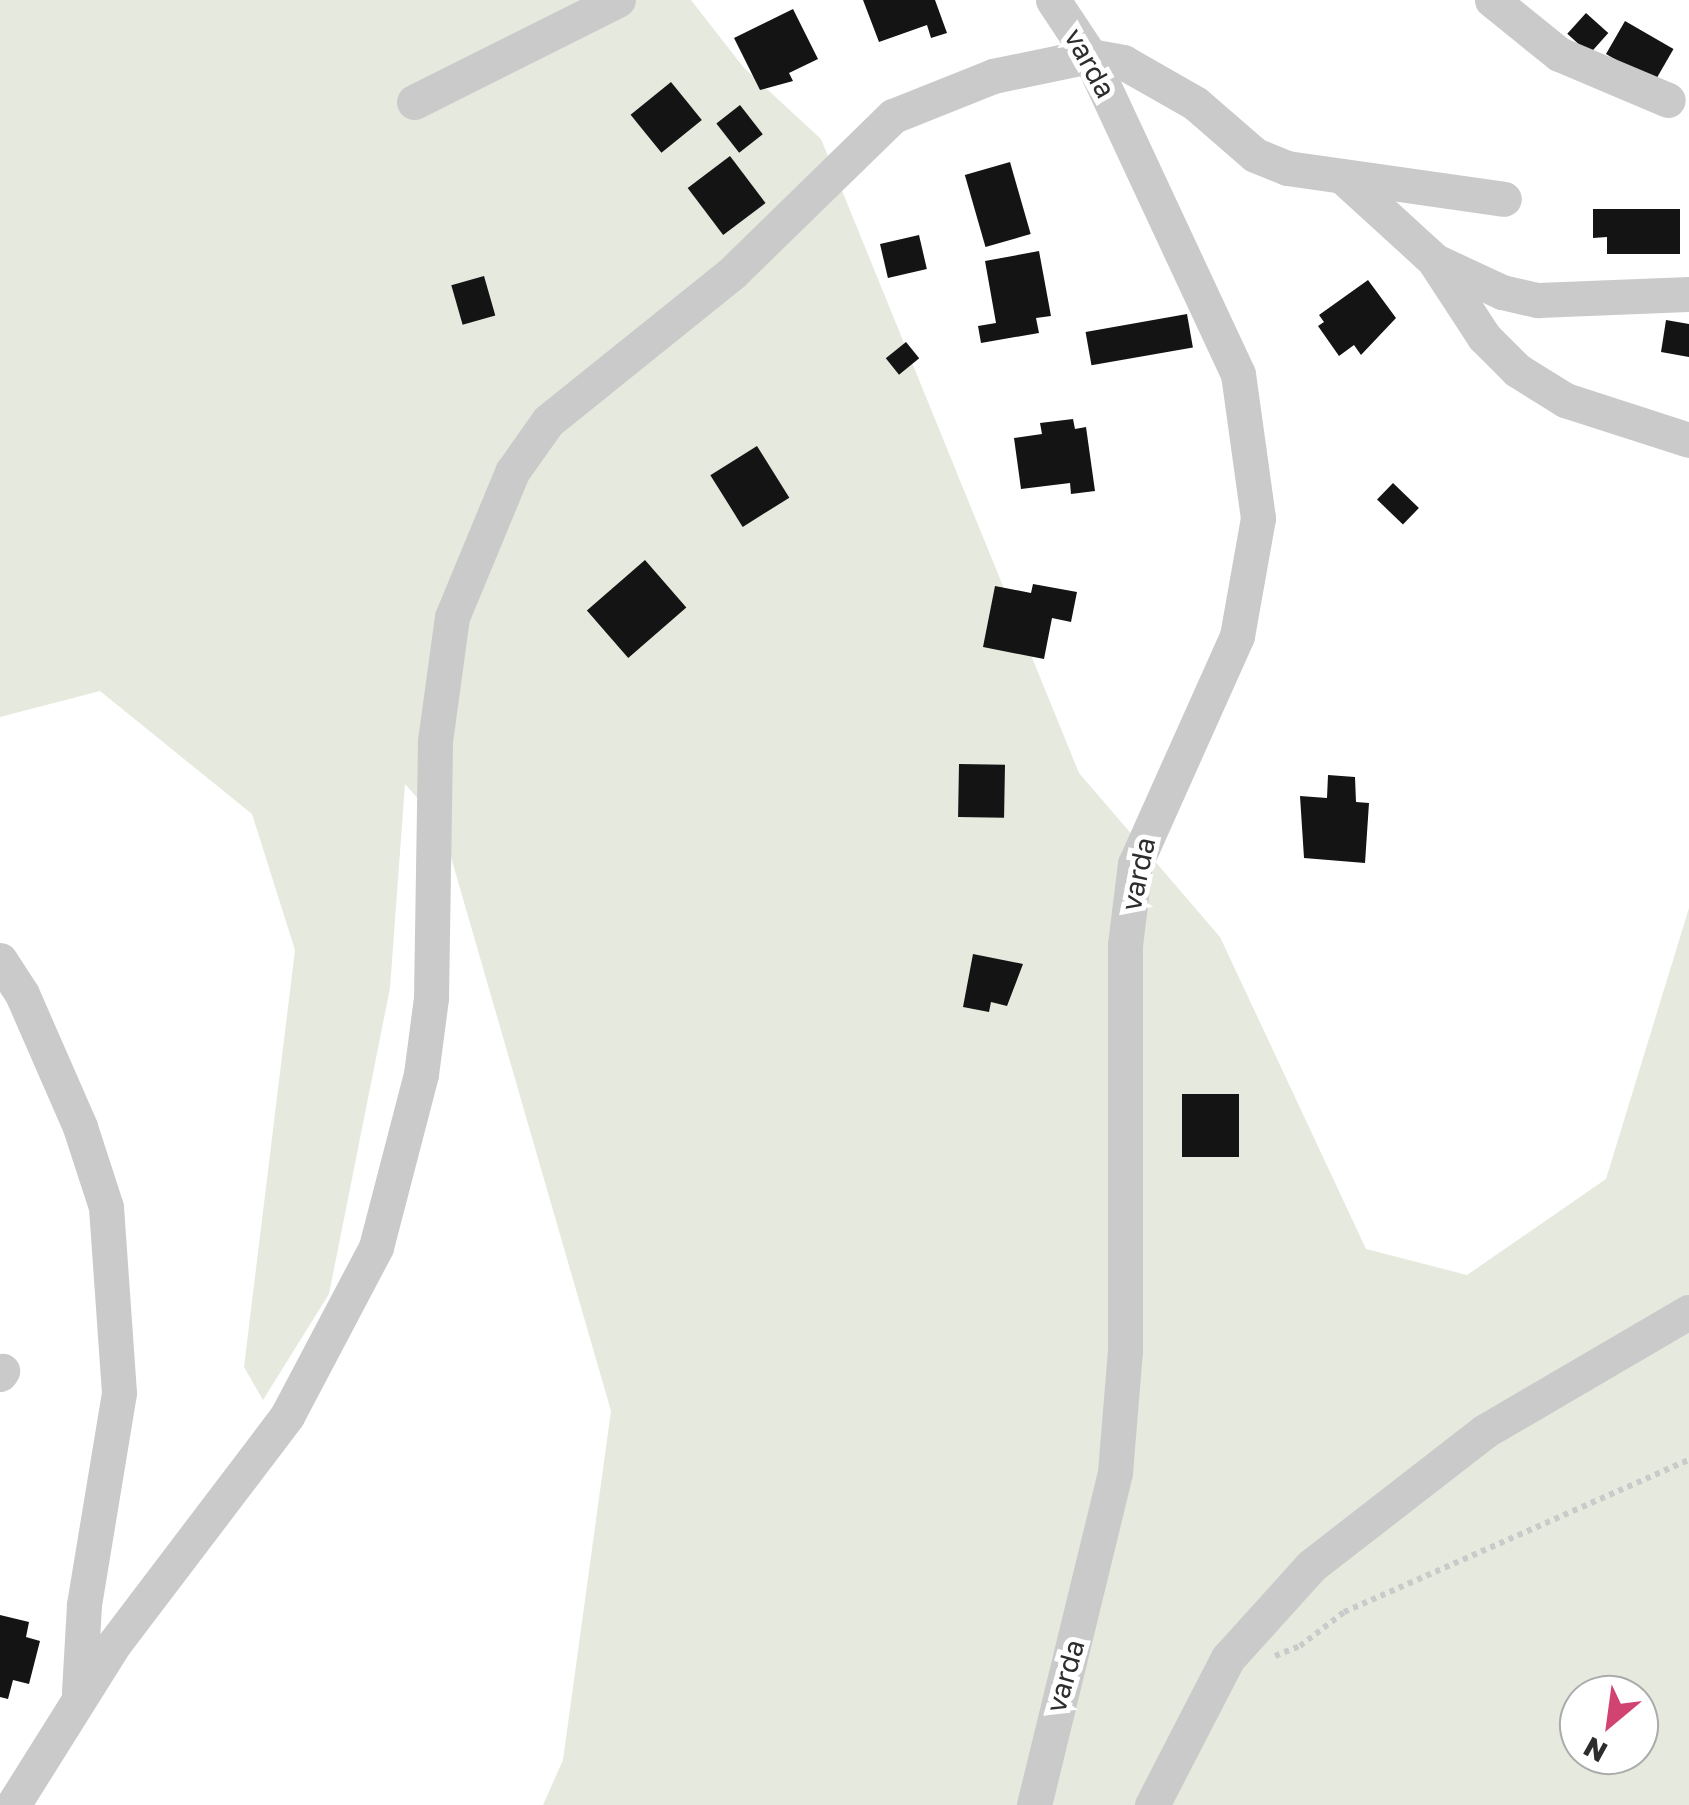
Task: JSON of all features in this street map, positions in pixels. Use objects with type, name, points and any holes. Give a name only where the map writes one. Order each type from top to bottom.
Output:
[{"type":"street","points":[[414,102],[618,0]]},
{"type":"street","name":"varda","points":[[1034,1805],[1115,1472],[1125,1331],[1124,945],[1135,864],[1237,636],[1258,518],[1238,374],[1090,56],[1053,0]]},
{"type":"street","points":[[1492,0],[1559,54],[1668,100]]},
{"type":"street","points":[[13,1805],[79,1696],[287,1416],[376,1247],[421,1074],[430,998],[439,679],[452,617],[512,472],[548,420],[732,273],[893,116],[993,76],[1090,56],[1153,74],[1255,155],[1288,168],[1337,172],[1504,200]]},
{"type":"street","points":[[1337,172],[1435,261],[1484,337],[1517,370],[1565,400],[1689,440]]},
{"type":"street","points":[[1435,261],[1538,300],[1689,294]]},
{"type":"street","points":[[0,960],[22,994],[80,1128],[106,1207],[118,1393],[84,1605],[79,1696]]},
{"type":"street","points":[[1152,1805],[1228,1658],[1267,1608],[1375,1512],[1563,1381],[1689,1312]]},
{"type":"path","points":[[1228,1658],[1278,1656],[1344,1612],[1689,1460]]},
{"type":"shaded area","points":[[0,0],[691,0],[744,68],[821,139],[1079,773],[1220,937],[1366,1249],[1467,1275],[1606,1179],[1689,908],[1689,1805],[543,1805],[563,1760],[611,1411],[442,826],[405,784],[390,988],[329,1294],[263,1400],[244,1367],[295,950],[252,814],[100,691],[0,717]]},
{"type":"building","points":[[863,0],[935,0],[947,33],[931,38],[927,25],[879,42]]},
{"type":"building","points":[[793,9],[818,59],[789,73],[793,81],[760,90],[734,38]]},
{"type":"building","points":[[1586,13],[1608,33],[1590,54],[1567,34]]},
{"type":"building","points":[[1625,21],[1673,49],[1654,82],[1606,54]]},
{"type":"building","points":[[671,82],[702,120],[661,153],[631,115]]},
{"type":"building","points":[[740,105],[763,134],[739,153],[716,123]]},
{"type":"building","points":[[730,156],[766,203],[723,235],[688,188]]},
{"type":"building","points":[[1010,162],[1031,234],[985,247],[965,175]]},
{"type":"building","points":[[1593,209],[1680,209],[1680,254],[1607,254],[1607,237],[1593,238]]},
{"type":"building","points":[[919,235],[927,269],[888,278],[880,244]]},
{"type":"building","points":[[1039,251],[1051,316],[1036,318],[1039,333],[981,343],[978,326],[996,323],[985,261]]},
{"type":"building","points":[[484,276],[495,315],[463,325],[451,285]]},
{"type":"building","points":[[1368,280],[1396,318],[1361,355],[1354,345],[1339,356],[1318,326],[1324,322],[1319,315]]},
{"type":"building","points":[[1187,314],[1193,347],[1091,365],[1086,332]]},
{"type":"building","points":[[1666,320],[1689,324],[1689,357],[1661,352]]},
{"type":"building","points":[[906,342],[919,358],[899,375],[886,358]]},
{"type":"building","points":[[1073,419],[1075,429],[1086,427],[1095,491],[1071,494],[1070,483],[1021,489],[1014,438],[1042,434],[1040,423]]},
{"type":"building","points":[[757,446],[789,498],[743,527],[710,475]]},
{"type":"building","points":[[1393,483],[1419,508],[1403,525],[1377,500]]},
{"type":"building","points":[[645,560],[686,608],[628,658],[587,611]]},
{"type":"building","points":[[1033,584],[1077,592],[1071,622],[1052,618],[1044,659],[983,647],[995,586],[1031,593]]},
{"type":"building","points":[[959,764],[1005,765],[1004,818],[958,817]]},
{"type":"building","points":[[1328,775],[1355,777],[1356,802],[1369,803],[1365,863],[1304,858],[1300,796],[1327,798]]},
{"type":"building","points":[[973,954],[1023,964],[1007,1006],[991,1002],[989,1012],[963,1007]]},
{"type":"building","points":[[1182,1094],[1239,1094],[1239,1157],[1182,1157]]},
{"type":"building","points":[[0,1615],[29,1622],[26,1637],[40,1641],[29,1684],[13,1680],[8,1699],[0,1697]]}]
